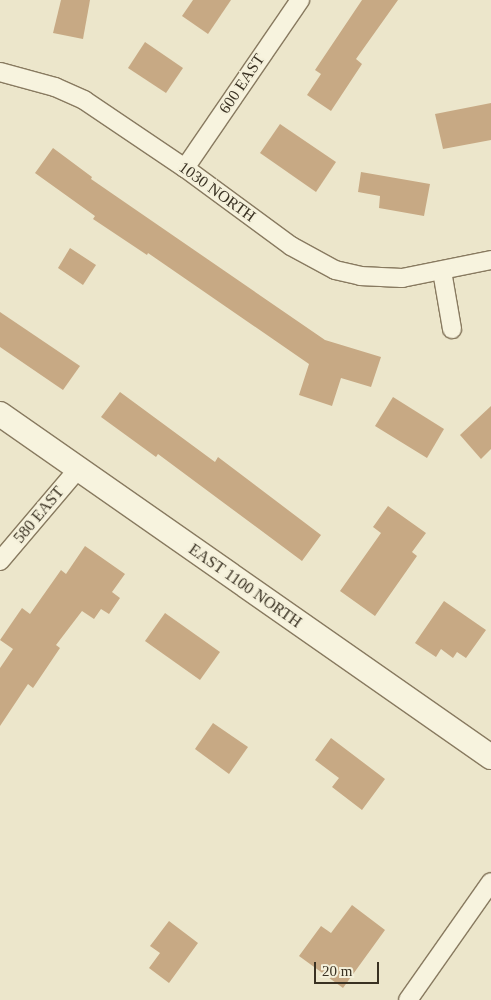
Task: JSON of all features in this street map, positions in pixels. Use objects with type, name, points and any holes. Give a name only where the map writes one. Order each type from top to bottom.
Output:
[{"type":"street","name":"600 EAST","points":[[185,168],[300,0]]},
{"type":"street","name":"1030 NORTH","points":[[0,72],[55,86],[84,100],[185,168],[291,246],[335,270],[384,278],[442,271],[491,260]]},
{"type":"street","points":[[442,271],[452,329]]},
{"type":"street","name":"EAST 1100 NORTH","points":[[0,414],[491,757]]},
{"type":"street","name":"580 EAST","points":[[0,561],[78,469]]},
{"type":"street","points":[[408,1000],[491,882]]},
{"type":"building","points":[[61,0],[90,0],[83,39],[53,33]]},
{"type":"building","points":[[193,0],[231,0],[208,34],[182,16]]},
{"type":"building","points":[[362,0],[398,0],[356,59],[362,64],[331,111],[307,95],[321,74],[315,70]]},
{"type":"building","points":[[145,42],[183,68],[166,93],[128,68]]},
{"type":"building","points":[[491,103],[491,140],[443,149],[435,114]]},
{"type":"building","points":[[280,124],[336,162],[316,192],[260,153]]},
{"type":"building","points":[[53,148],[92,177],[91,179],[325,340],[381,357],[371,387],[341,378],[332,406],[299,395],[309,364],[148,253],[147,255],[93,219],[95,216],[35,173]]},
{"type":"building","points":[[361,172],[430,184],[424,216],[379,208],[380,196],[358,192]]},
{"type":"building","points":[[70,248],[96,265],[83,285],[58,268]]},
{"type":"building","points":[[0,312],[80,366],[63,390],[0,347]]},
{"type":"building","points":[[120,392],[215,462],[218,457],[321,535],[302,561],[158,454],[156,457],[101,417]]},
{"type":"building","points":[[393,397],[444,429],[427,458],[375,426]]},
{"type":"building","points":[[491,406],[491,449],[481,459],[460,435]]},
{"type":"building","points":[[388,506],[426,533],[412,552],[417,556],[375,616],[340,591],[381,533],[373,527]]},
{"type":"building","points":[[85,546],[125,574],[112,592],[120,598],[109,614],[101,609],[94,619],[82,611],[56,645],[60,648],[33,688],[28,684],[0,726],[0,668],[13,649],[0,640],[22,608],[30,614],[61,570],[66,574]]},
{"type":"building","points":[[444,601],[486,630],[466,658],[457,652],[453,658],[441,649],[436,657],[415,643]]},
{"type":"building","points":[[165,613],[220,652],[200,680],[145,641]]},
{"type":"building","points":[[213,723],[248,747],[229,774],[195,749]]},
{"type":"building","points":[[331,738],[385,779],[362,810],[332,787],[339,778],[315,760]]},
{"type":"building","points":[[352,905],[385,930],[343,988],[299,956],[321,926],[331,933]]},
{"type":"building","points":[[169,921],[198,943],[169,983],[149,968],[160,953],[150,946]]}]
